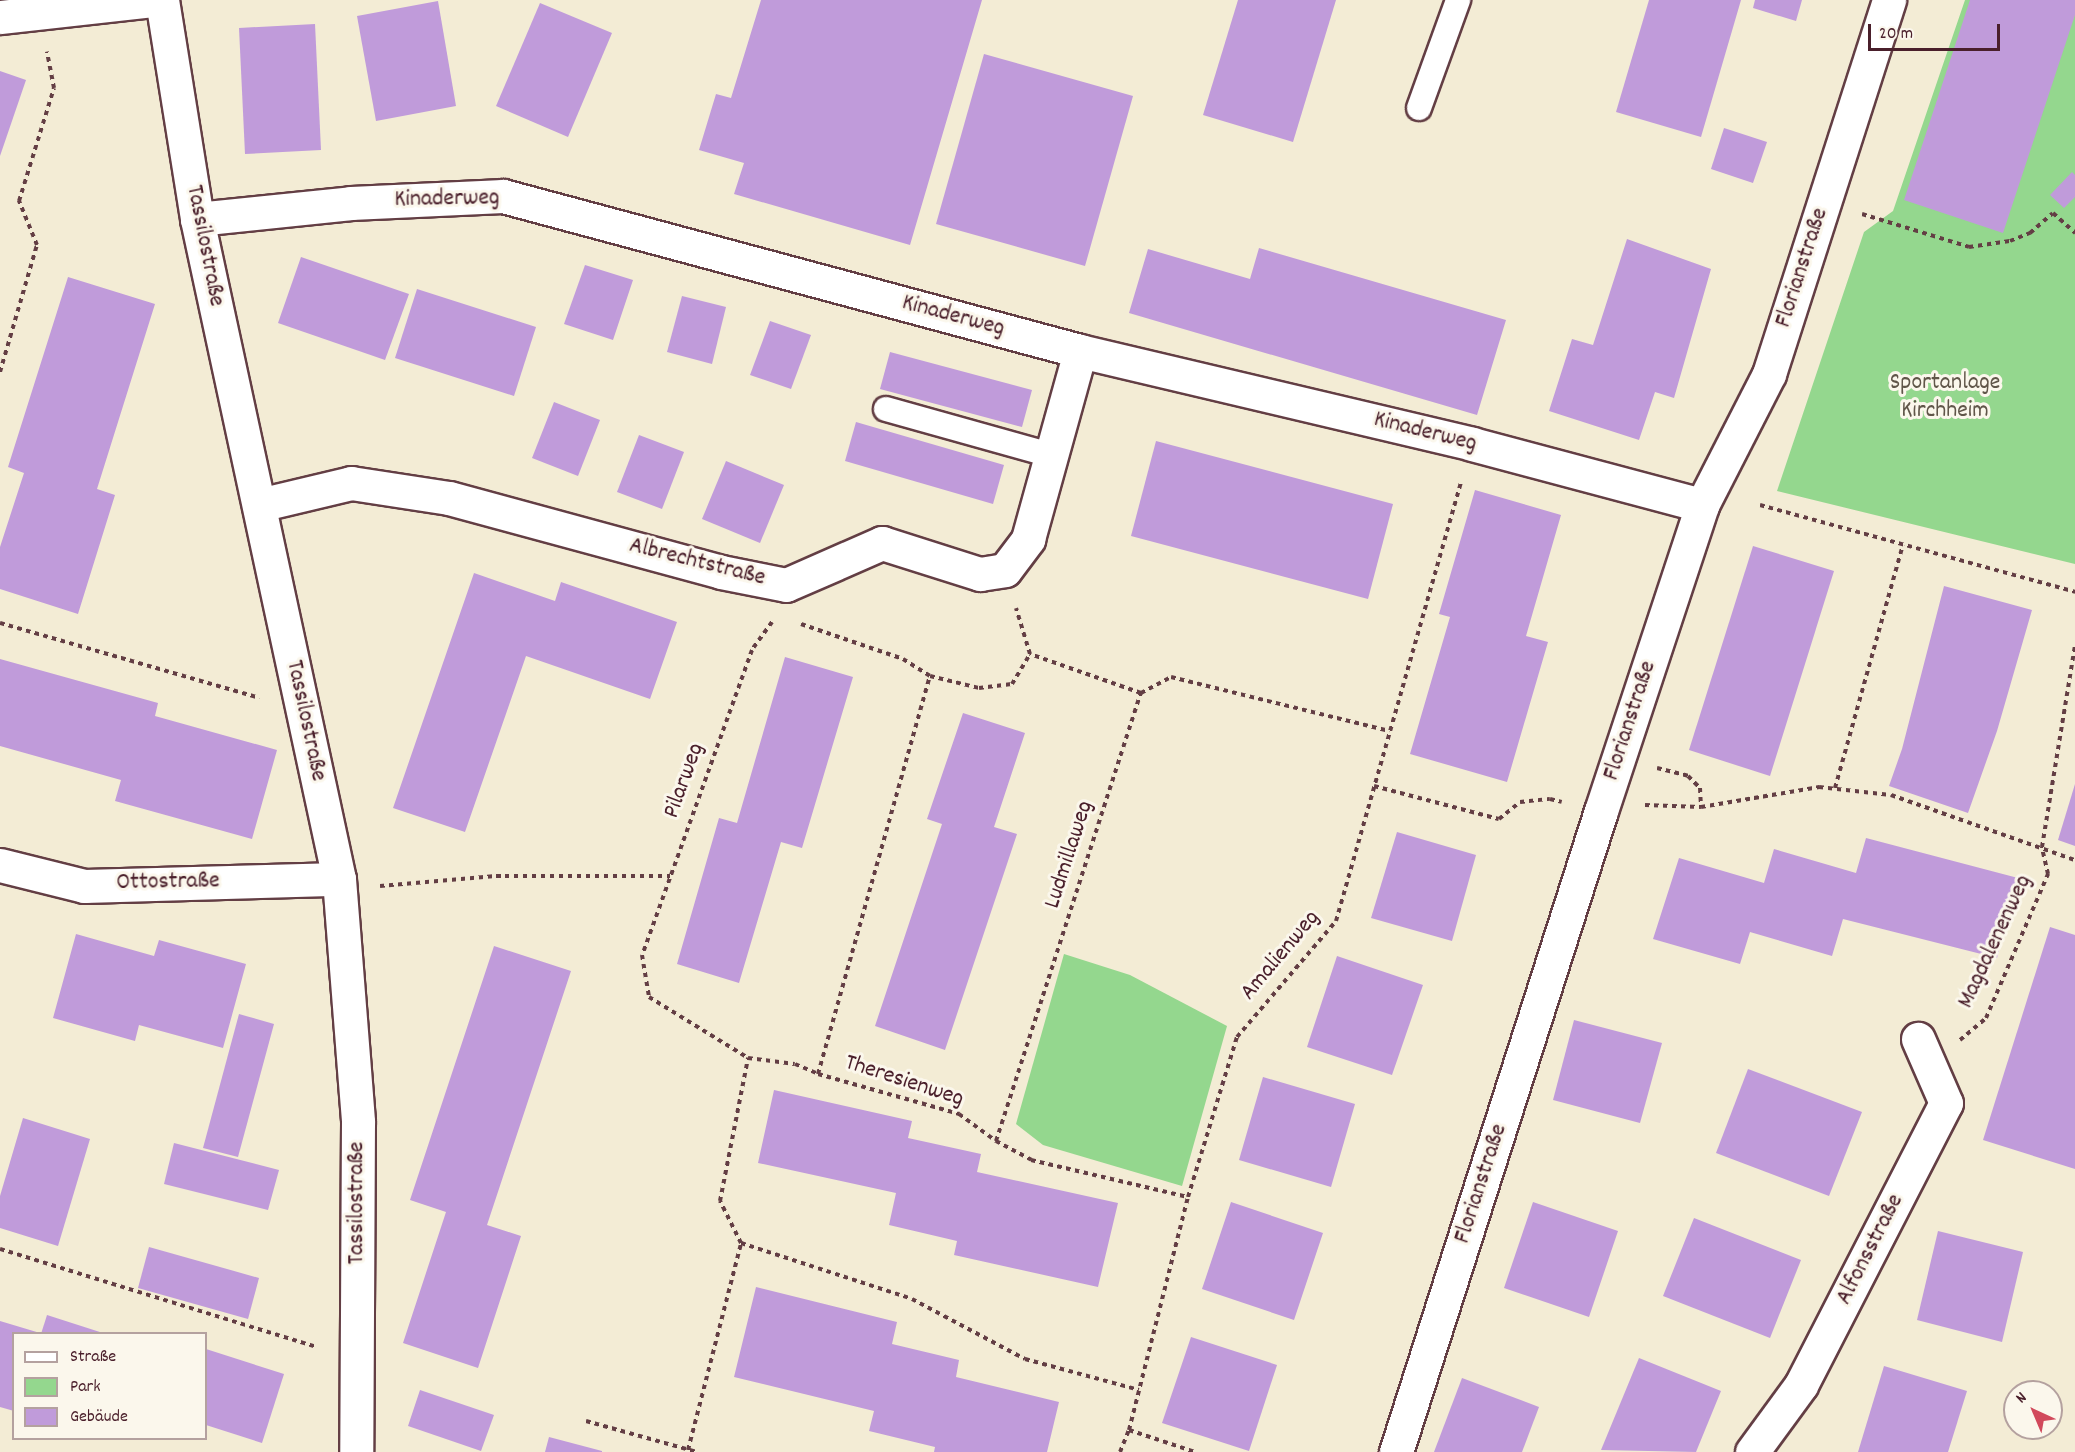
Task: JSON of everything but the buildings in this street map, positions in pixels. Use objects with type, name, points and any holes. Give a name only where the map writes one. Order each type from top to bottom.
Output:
[{"type":"street","points":[[15,15],[154,0]]},
{"type":"street","name":"Tassilostraße","points":[[162,0],[197,219],[339,879],[358,1122],[356,1452]]},
{"type":"street","name":"Florianstraße","points":[[1396,1452],[1615,808],[1702,505],[1769,374],[1889,0]]},
{"type":"street","name":"Kinaderweg","points":[[197,219],[351,203],[503,196],[1080,351],[1472,444],[1702,505]]},
{"type":"street","points":[[1005,570],[1028,539],[1080,351]]},
{"type":"street","name":"Albrechtstraße","points":[[259,505],[351,483],[449,498],[721,572],[781,600],[882,543],[980,574],[1005,570]]},
{"type":"street","name":"Ottostraße","points":[[0,864],[84,886],[339,879]]},
{"type":"street","name":"Alfonsstraße","points":[[1752,1452],[1801,1385],[1946,1103],[1924,1053]]},
{"type":"lane","points":[[1419,108],[1458,0]]},
{"type":"lane","points":[[886,409],[1051,454]]},
{"type":"path","points":[[0,372],[37,245],[19,201],[54,88],[44,31],[15,15]]},
{"type":"path","points":[[1823,208],[1854,212],[1969,247],[2010,242],[2030,233],[2053,213],[2075,233]]},
{"type":"path","name":"Amalienweg","points":[[1120,1452],[1129,1430],[1188,1197],[1237,1037],[1336,921],[1472,444]]},
{"type":"path","points":[[1760,505],[2075,592]]},
{"type":"path","points":[[1835,789],[1903,545]]},
{"type":"path","points":[[781,600],[903,659],[930,676],[980,688],[1012,684],[1030,654],[1005,570]]},
{"type":"path","name":"Pilarweg","points":[[649,997],[642,955],[752,650],[781,600]]},
{"type":"path","points":[[0,622],[242,691],[304,717]]},
{"type":"path","name":"Magdalenenweg","points":[[1924,1053],[1986,1018],[2048,874],[2042,847],[2075,646]]},
{"type":"path","points":[[1030,654],[1141,693],[1171,678],[1389,731]]},
{"type":"path","points":[[818,1074],[930,676]]},
{"type":"path","name":"Ludmillaweg","points":[[996,1141],[1141,693]]},
{"type":"path","points":[[1653,767],[1688,776],[1700,788],[1701,807]]},
{"type":"path","name":"Magdalenenweg","points":[[1374,786],[1499,819],[1520,802],[1550,799],[1615,808],[1701,807],[1819,787],[1891,795],[2075,860]]},
{"type":"path","points":[[339,879],[379,886],[496,876],[670,876]]},
{"type":"path","name":"Theresienweg","points":[[649,997],[748,1058],[795,1064],[818,1074],[959,1114],[996,1141],[1031,1160],[1188,1197]]},
{"type":"path","points":[[688,1450],[741,1243],[720,1201],[748,1058]]},
{"type":"path","points":[[741,1243],[912,1299],[1025,1359],[1139,1390]]},
{"type":"path","points":[[0,1249],[357,1359]]},
{"type":"path","points":[[586,1421],[697,1452]]},
{"type":"path","points":[[1129,1430],[1195,1452]]},
{"type":"green space","name":"Sportanlage Kirchheim","points":[[1965,0],[2075,0],[2075,564],[1777,491],[1864,232],[1893,211]]},
{"type":"green space","points":[[1064,954],[1130,975],[1227,1026],[1182,1186],[1043,1145],[1016,1124]]}]
